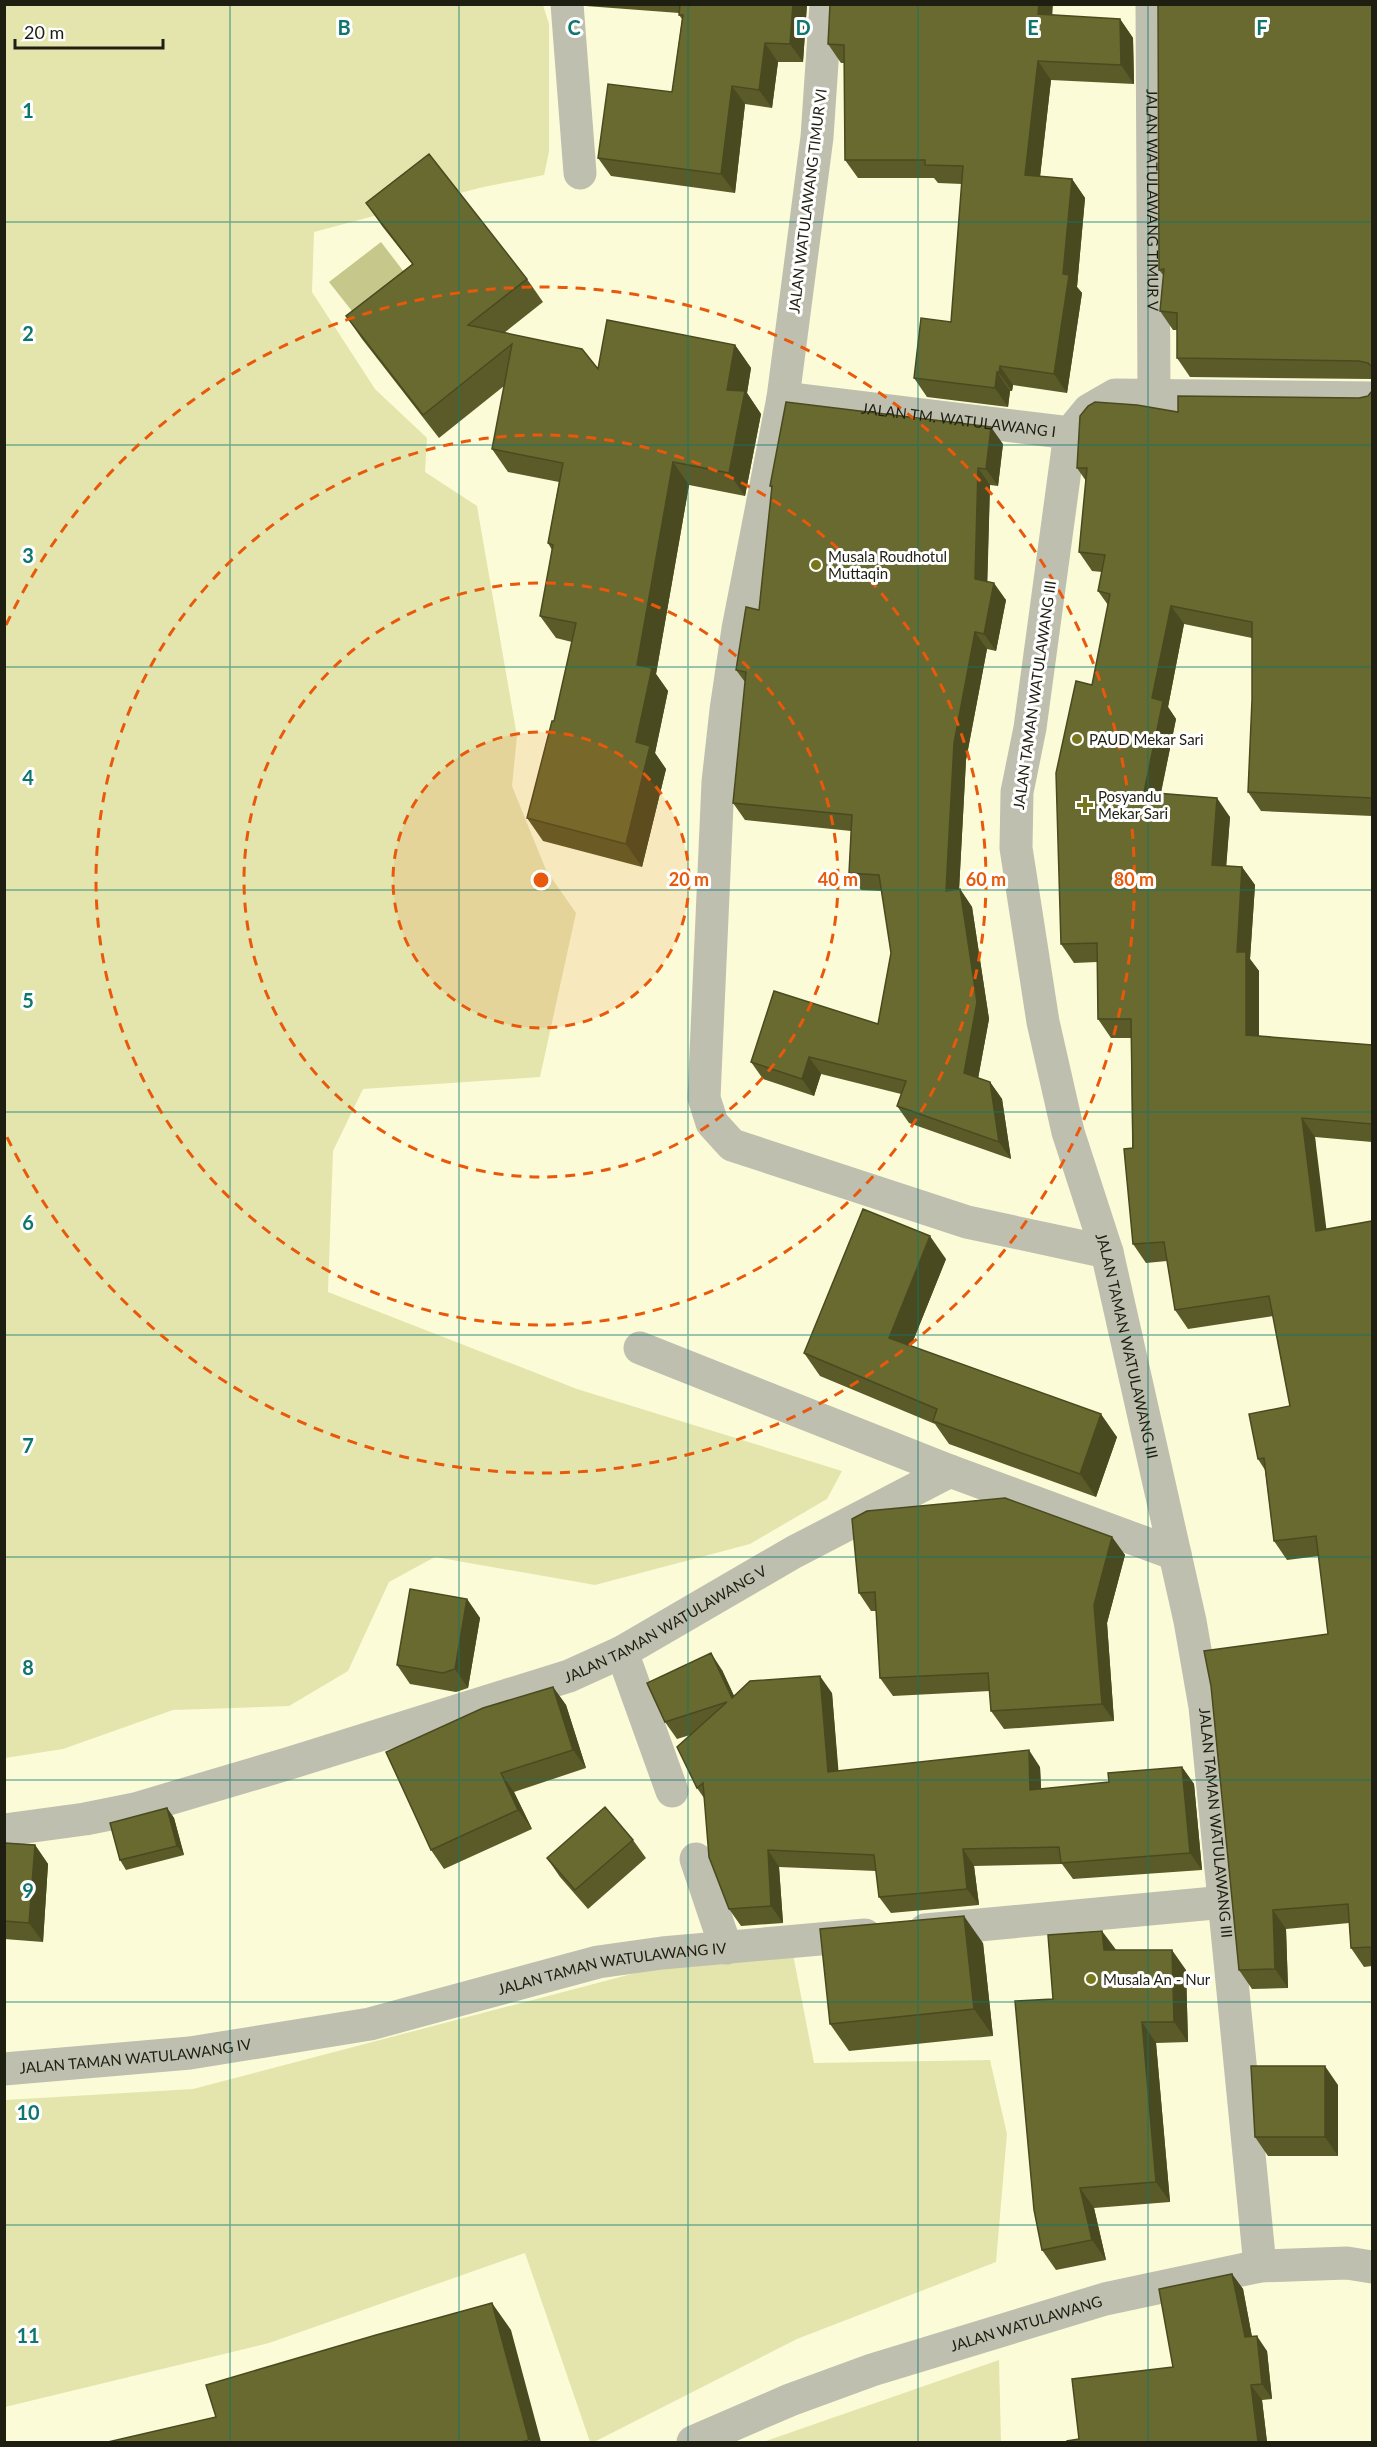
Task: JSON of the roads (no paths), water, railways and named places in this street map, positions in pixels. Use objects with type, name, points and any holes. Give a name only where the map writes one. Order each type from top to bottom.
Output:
[{"type":"street","points":[[567,4],[580,173]]},
{"type":"street","name":"JALAN WATULAWANG TIMUR VI","points":[[826,4],[817,137],[783,398],[738,629],[726,710],[718,783],[704,1098],[712,1123],[732,1145],[968,1222],[1107,1252]]},
{"type":"street","name":"JALAN WATULAWANG TIMUR V","points":[[1152,4],[1154,396]]},
{"type":"street","name":"JALAN TM. WATULAWANG I","points":[[783,398],[1071,433],[1089,410],[1115,395],[1372,398]]},
{"type":"street","name":"JALAN TAMAN WATULAWANG III","points":[[1071,433],[1030,728],[1017,792],[1016,848],[1043,1022],[1068,1132],[1107,1252],[1190,1621],[1204,1707],[1260,2266]]},
{"type":"street","points":[[640,1348],[950,1471],[1175,1554]]},
{"type":"street","name":"JALAN TAMAN WATULAWANG V","points":[[4,1830],[85,1819],[135,1809],[569,1676],[622,1652],[794,1552],[950,1471]]},
{"type":"street","points":[[622,1652],[672,1791]]},
{"type":"street","points":[[696,1859],[726,1948]]},
{"type":"street","name":"JALAN TAMAN WATULAWANG IV","points":[[4,2069],[190,2053],[370,2024],[598,1962],[662,1953],[1225,1902]]},
{"type":"street","name":"JALAN WATULAWANG","points":[[693,2442],[790,2400],[872,2370],[1105,2299],[1260,2266],[1347,2264],[1372,2267]]},
{"type":"place","name":"Musala Roudhotul Muttaqin","points":[[816,565]]},
{"type":"place","name":"PAUD Mekar Sari","points":[[1077,739]]},
{"type":"place","name":"Posyandu Mekar Sari","points":[[1085,805]]},
{"type":"place","name":"Musala An - Nur","points":[[1091,1979]]}]
